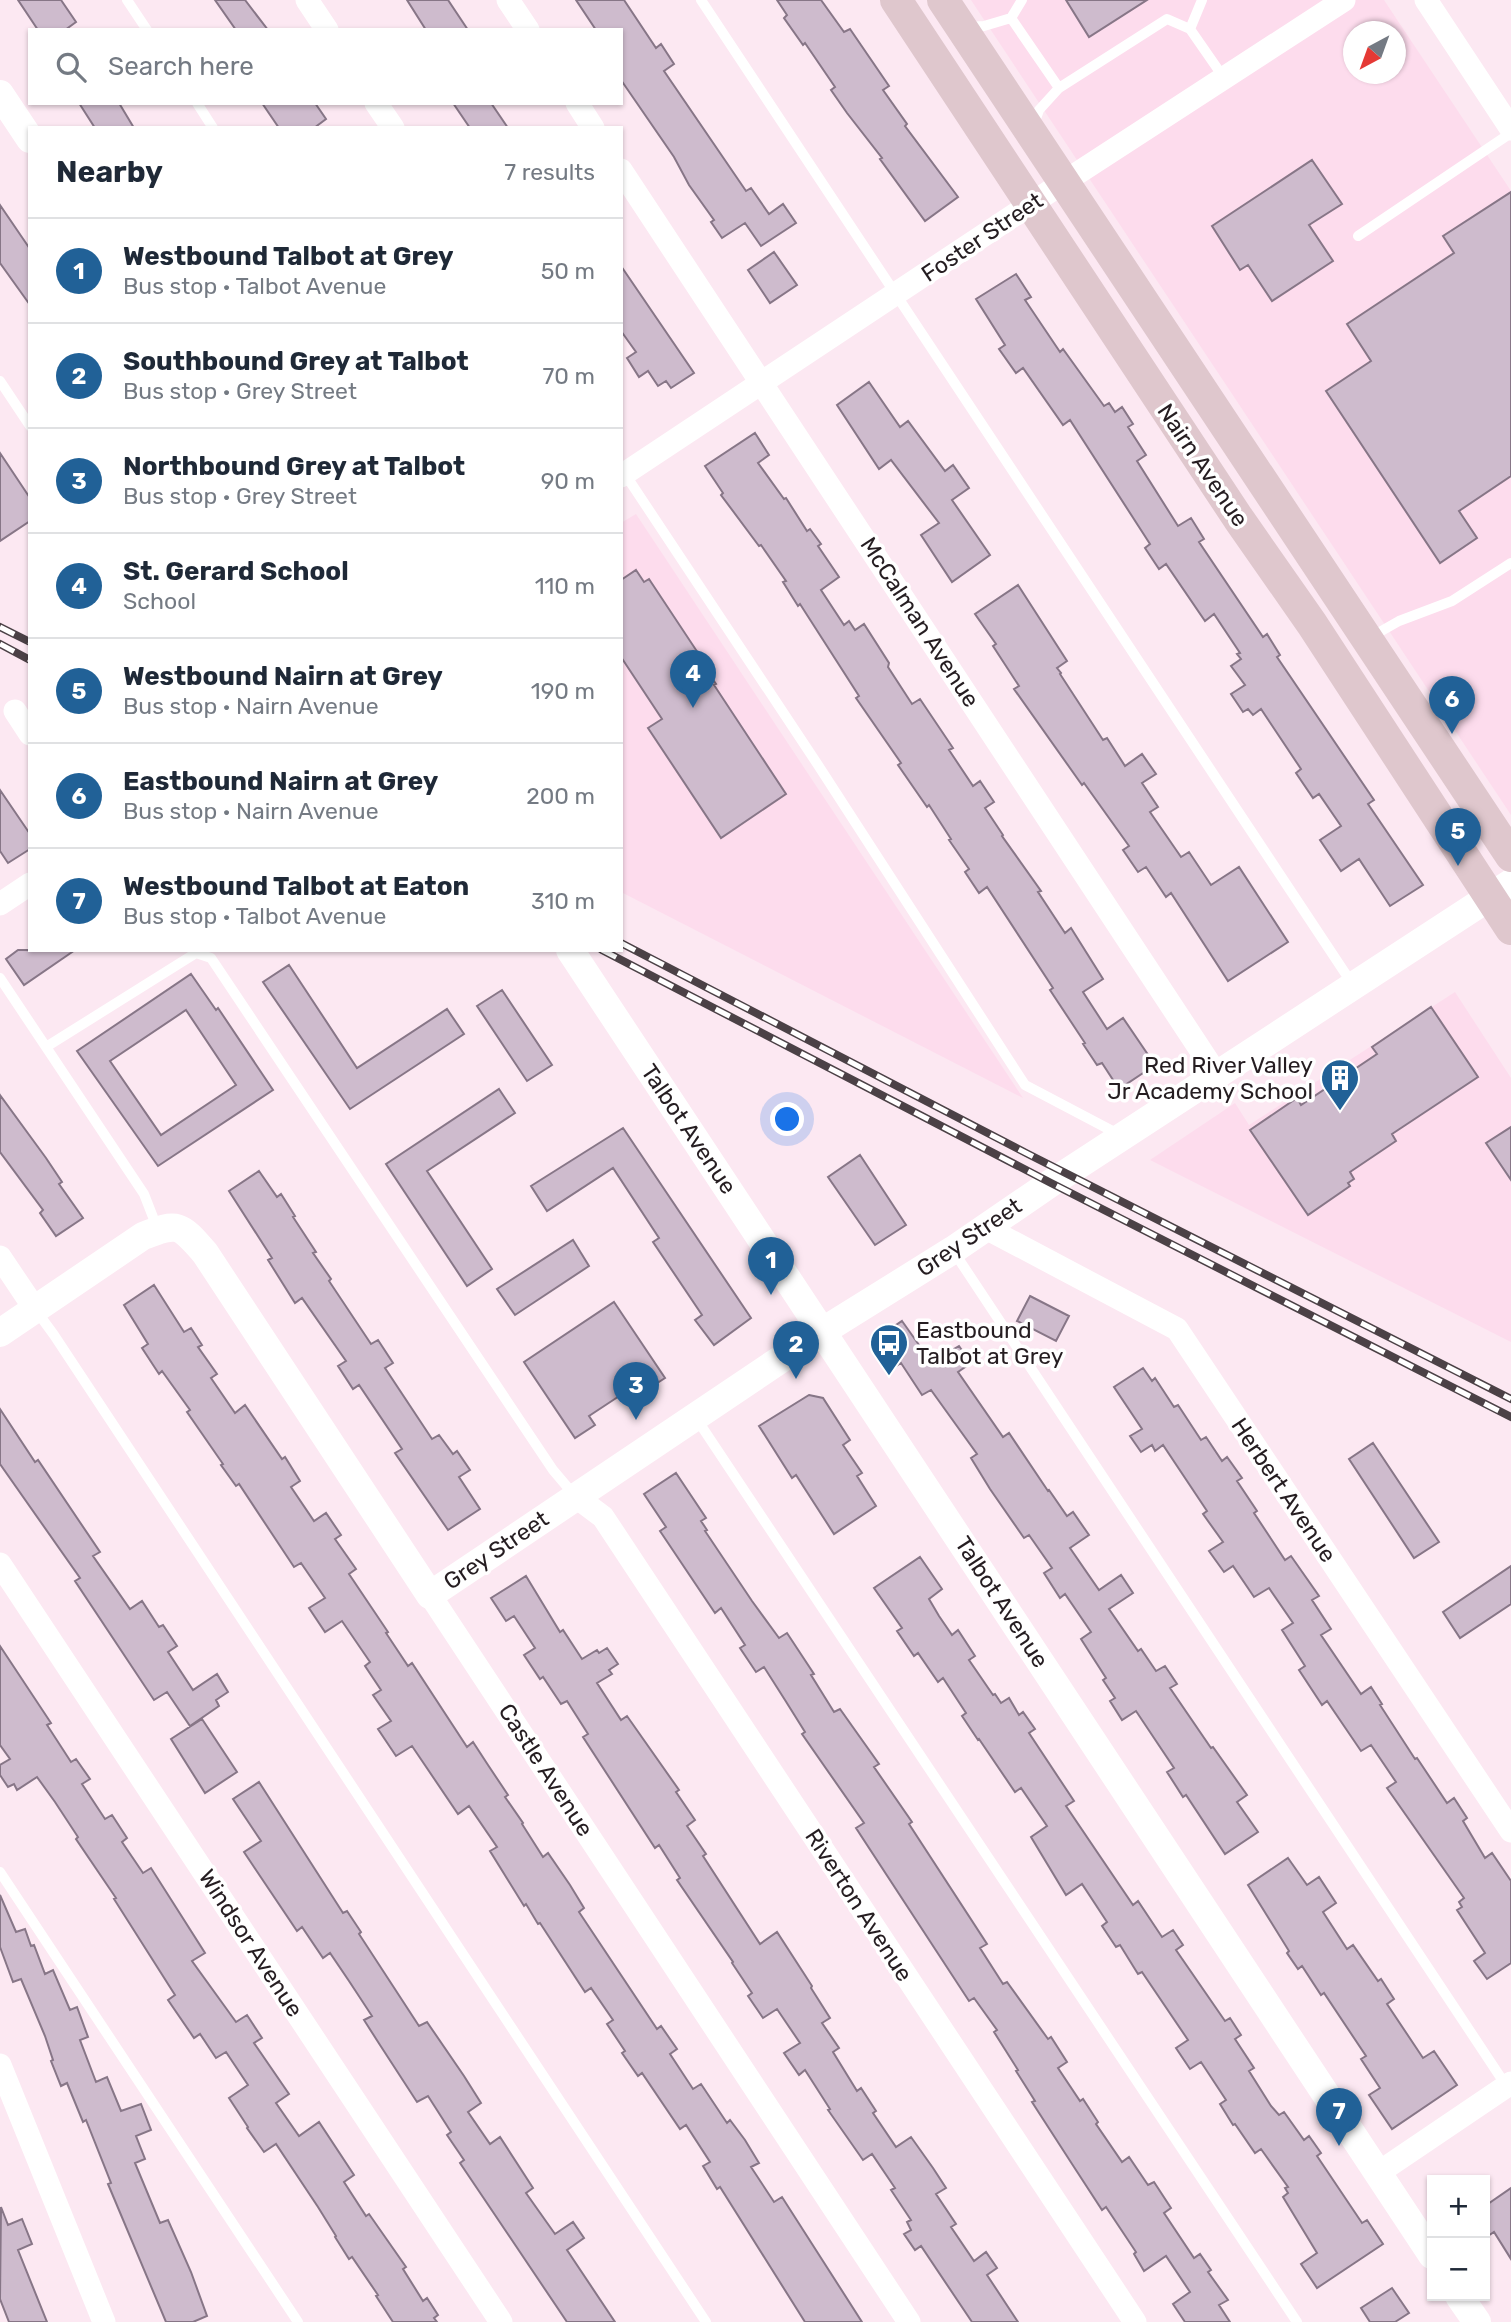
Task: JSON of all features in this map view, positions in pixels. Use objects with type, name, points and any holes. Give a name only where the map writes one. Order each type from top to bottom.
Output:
[{"type":"main road","name":"Nairn Avenue","points":[[896,0],[1194,451],[1312,624],[1500,890],[1511,929]]},
{"type":"main road","name":"Nairn Avenue","points":[[943,0],[1511,856]]},
{"type":"main road","points":[[1194,451],[1231,435]]},
{"type":"main road","points":[[1312,624],[1366,639]]},
{"type":"street","points":[[307,0],[326,28]]},
{"type":"street","points":[[508,0],[527,28]]},
{"type":"street","name":"Foster Street","points":[[623,472],[763,383],[1064,182],[1344,0]]},
{"type":"street","points":[[1426,0],[1511,131]]},
{"type":"street","points":[[0,94],[28,136]]},
{"type":"street","points":[[377,105],[392,126]]},
{"type":"street","points":[[578,105],[592,126]]},
{"type":"street","name":"McCalman Avenue","points":[[623,173],[1217,1074]]},
{"type":"street","points":[[11,709],[28,731]]},
{"type":"street","points":[[0,904],[28,885]]},
{"type":"street","name":"Grey Street","points":[[430,1595],[823,1331],[953,1250],[1500,890]]},
{"type":"street","name":"Talbot Avenue","points":[[571,952],[1427,2248]]},
{"type":"street","points":[[0,1333],[142,1236],[166,1228]]},
{"type":"street","name":"Castle Avenue","points":[[166,1228],[188,1235],[205,1253],[909,2322]]},
{"type":"street","name":"Herbert Avenue","points":[[986,1228],[1177,1329],[1511,1831]]},
{"type":"street","points":[[0,1257],[35,1309]]},
{"type":"street","name":"Riverton Avenue","points":[[575,1496],[603,1517],[1135,2322]]},
{"type":"street","name":"Windsor Avenue","points":[[0,1564],[501,2322]]},
{"type":"street","points":[[0,2065],[104,2322]]},
{"type":"street","points":[[1378,2174],[1509,2087]]},
{"type":"street","points":[[1462,2301],[1477,2322]]},
{"type":"lane","points":[[127,0],[146,28]]},
{"type":"lane","points":[[701,0],[1353,985]]},
{"type":"lane","points":[[960,26],[984,26],[1011,18],[1022,0]]},
{"type":"lane","points":[[1190,29],[1199,2]]},
{"type":"lane","points":[[1011,18],[1059,88]]},
{"type":"lane","points":[[1031,133],[1039,110],[1059,88],[1167,19],[1190,29],[1224,78]]},
{"type":"lane","points":[[198,105],[213,126]]},
{"type":"lane","points":[[1358,236],[1511,131]]},
{"type":"lane","points":[[0,381],[28,423]]},
{"type":"lane","points":[[623,472],[818,765],[1025,1085],[1123,1137]]},
{"type":"lane","points":[[1366,639],[1399,621],[1452,601],[1511,563]]},
{"type":"lane","points":[[47,1047],[196,953],[211,958],[552,1470],[575,1496]]},
{"type":"lane","points":[[0,978],[166,1228]]},
{"type":"lane","points":[[953,1250],[1509,2087]]},
{"type":"lane","points":[[35,1309],[706,2322]]},
{"type":"lane","points":[[695,1417],[1297,2322]]},
{"type":"lane","points":[[0,1872],[298,2322]]},
{"type":"shaded area","points":[[971,0],[1384,0],[1398,21],[1343,21],[1343,84],[1406,84],[1406,33],[1511,191],[1511,815]]},
{"type":"shaded area","points":[[636,514],[1023,1098],[623,893],[623,522]]},
{"type":"shaded area","points":[[1455,992],[1511,1078],[1511,1342],[1150,1160],[1235,1103],[1249,1125]]},
{"type":"building","points":[[18,0],[61,0],[76,22],[68,28],[37,28]]},
{"type":"building","points":[[215,0],[245,0],[266,28],[235,28]]},
{"type":"building","points":[[407,0],[448,0],[467,28],[425,28]]},
{"type":"building","points":[[576,0],[624,0],[656,48],[661,44],[674,64],[664,71],[746,191],[751,188],[769,214],[783,204],[796,223],[761,246],[745,223],[722,238],[711,222],[714,220],[689,185],[674,157],[623,83],[623,28],[595,28]]},
{"type":"building","points":[[777,0],[821,0],[844,32],[850,29],[889,86],[883,90],[907,124],[905,126],[958,197],[925,221],[831,90],[835,87],[784,18],[787,15]]},
{"type":"building","points":[[1066,0],[1147,0],[1089,37]]},
{"type":"building","points":[[80,105],[120,105],[133,126],[94,126]]},
{"type":"building","points":[[263,105],[316,105],[326,119],[317,126],[278,126]]},
{"type":"building","points":[[454,105],[492,105],[507,126],[469,126]]},
{"type":"building","points":[[1312,160],[1342,204],[1309,225],[1333,261],[1272,301],[1248,265],[1240,270],[1212,226]]},
{"type":"building","points":[[1511,192],[1511,476],[1459,511],[1477,538],[1440,563],[1326,391],[1371,361],[1347,324],[1454,253],[1443,236]]},
{"type":"building","points":[[0,205],[28,246],[28,302],[0,263]]},
{"type":"building","points":[[774,252],[797,285],[770,303],[748,270]]},
{"type":"building","points":[[623,269],[694,373],[671,388],[666,381],[658,386],[648,371],[639,377],[627,358],[636,352],[623,334]]},
{"type":"building","points":[[1016,274],[1031,297],[1025,300],[1060,352],[1063,349],[1104,406],[1109,403],[1115,412],[1122,407],[1133,424],[1128,427],[1146,455],[1137,461],[1178,526],[1191,518],[1204,539],[1199,542],[1263,637],[1267,634],[1280,655],[1277,657],[1374,800],[1368,804],[1423,885],[1390,906],[1359,859],[1341,871],[1320,840],[1341,826],[1319,794],[1313,798],[1296,773],[1301,769],[1261,709],[1253,715],[1248,709],[1243,712],[1231,694],[1245,685],[1231,666],[1241,659],[1237,654],[1240,653],[1214,614],[1205,621],[1166,564],[1159,569],[1145,548],[1150,544],[1070,420],[1063,425],[1023,368],[1016,373],[999,349],[1005,345],[976,299]]},
{"type":"building","points":[[869,382],[900,427],[908,421],[945,471],[953,465],[969,488],[952,500],[990,555],[952,582],[921,535],[939,523],[891,460],[879,469],[837,405]]},
{"type":"building","points":[[755,433],[769,455],[758,463],[784,499],[786,498],[807,531],[810,529],[821,544],[818,546],[839,577],[821,590],[844,625],[849,621],[855,630],[864,624],[912,704],[920,699],[953,748],[949,750],[973,786],[980,781],[994,802],[985,808],[1002,836],[1041,891],[1038,892],[1065,933],[1071,928],[1103,979],[1083,992],[1107,1029],[1123,1018],[1155,1065],[1119,1089],[1102,1063],[1097,1065],[1083,1044],[1085,1043],[1050,990],[1053,988],[987,887],[979,893],[965,872],[969,869],[949,840],[951,839],[898,765],[901,763],[856,698],[859,696],[800,604],[798,606],[783,582],[786,581],[721,495],[723,493],[705,466]]},
{"type":"building","points":[[0,453],[28,495],[28,522],[0,541]]},
{"type":"building","points":[[636,570],[644,582],[649,579],[710,671],[708,673],[716,684],[714,685],[786,794],[721,838],[648,728],[662,719],[623,660],[623,579]]},
{"type":"building","points":[[1018,585],[1067,661],[1057,668],[1103,740],[1107,738],[1125,766],[1142,754],[1156,774],[1142,783],[1158,807],[1150,812],[1181,857],[1189,852],[1211,885],[1239,867],[1288,942],[1228,981],[1171,893],[1166,897],[1146,867],[1138,872],[1123,850],[1129,846],[1014,689],[1019,686],[993,646],[996,644],[975,614]]},
{"type":"building","points":[[0,790],[28,831],[28,850],[8,863],[0,851]]},
{"type":"building","points":[[18,950],[72,952],[24,985],[6,959]]},
{"type":"building","points":[[289,965],[357,1068],[447,1009],[464,1034],[350,1109],[263,982]]},
{"type":"building","points":[[191,974],[216,1010],[218,1008],[273,1090],[158,1166],[77,1051]],"holes":[[[186,1010],[236,1085],[161,1135],[110,1061]]]},
{"type":"building","points":[[502,990],[552,1065],[527,1081],[477,1006]]},
{"type":"building","name":"Red River Valley Jr Academy School","points":[[1431,1007],[1478,1077],[1392,1134],[1396,1141],[1350,1172],[1354,1179],[1348,1183],[1350,1186],[1308,1215],[1250,1130],[1297,1098],[1301,1105],[1377,1054],[1372,1047]]},
{"type":"building","points":[[499,1089],[515,1113],[427,1171],[492,1269],[467,1286],[386,1164]]},
{"type":"building","points":[[0,1095],[46,1158],[62,1182],[59,1184],[83,1218],[56,1236],[40,1213],[43,1210],[0,1152]]},
{"type":"building","points":[[1511,1127],[1511,1180],[1486,1143]]},
{"type":"building","points":[[623,1128],[751,1318],[714,1345],[695,1320],[702,1315],[653,1242],[659,1238],[613,1168],[547,1211],[531,1186]]},
{"type":"building","points":[[860,1155],[906,1225],[875,1245],[828,1177]]},
{"type":"building","points":[[259,1171],[277,1197],[281,1194],[316,1252],[313,1253],[331,1279],[329,1281],[371,1344],[378,1340],[393,1363],[385,1368],[432,1439],[439,1435],[453,1454],[457,1451],[470,1470],[459,1477],[480,1509],[448,1530],[395,1453],[402,1449],[359,1385],[353,1389],[338,1366],[346,1361],[302,1298],[295,1303],[268,1260],[272,1258],[229,1191]]},
{"type":"building","points":[[573,1240],[589,1266],[515,1315],[497,1289]]},
{"type":"building","points":[[154,1285],[184,1332],[191,1328],[202,1345],[198,1347],[217,1374],[211,1378],[235,1413],[245,1405],[282,1459],[285,1457],[300,1481],[291,1487],[314,1521],[326,1513],[341,1535],[335,1539],[356,1569],[349,1574],[388,1632],[386,1633],[408,1666],[412,1663],[467,1747],[473,1742],[508,1795],[505,1797],[543,1857],[548,1853],[570,1885],[584,1908],[579,1912],[657,2029],[661,2026],[677,2049],[670,2054],[693,2089],[701,2084],[727,2123],[730,2120],[745,2140],[759,2163],[751,2167],[774,2202],[782,2197],[862,2322],[805,2322],[720,2187],[717,2189],[703,2166],[710,2162],[686,2125],[680,2129],[642,2073],[638,2076],[607,2024],[613,2020],[591,1988],[585,1992],[540,1923],[538,1924],[526,1904],[524,1906],[490,1851],[497,1847],[469,1806],[458,1814],[412,1746],[396,1756],[378,1729],[391,1721],[373,1695],[381,1690],[365,1666],[370,1662],[342,1621],[325,1632],[309,1608],[325,1598],[301,1563],[294,1567],[239,1484],[236,1486],[221,1465],[223,1464],[187,1412],[190,1410],[162,1371],[159,1374],[142,1348],[148,1344],[124,1305]]},
{"type":"building","points":[[1030,1296],[1069,1316],[1056,1341],[1017,1321]]},
{"type":"building","points":[[614,1302],[665,1378],[645,1391],[639,1383],[589,1416],[595,1425],[575,1438],[524,1362]]},
{"type":"building","points":[[902,1321],[929,1359],[949,1346],[952,1350],[959,1346],[971,1363],[958,1372],[1003,1437],[1009,1433],[1067,1516],[1073,1512],[1089,1535],[1070,1548],[1099,1590],[1121,1575],[1133,1593],[1109,1609],[1138,1651],[1141,1649],[1156,1671],[1165,1666],[1177,1684],[1170,1688],[1247,1795],[1237,1802],[1258,1832],[1225,1854],[1186,1795],[1183,1797],[1167,1772],[1174,1768],[1136,1711],[1122,1720],[1110,1701],[1115,1698],[1103,1680],[1106,1678],[1081,1639],[1091,1632],[1065,1594],[1060,1598],[1044,1573],[1052,1568],[1029,1535],[1024,1538],[990,1489],[971,1458],[977,1454],[931,1390],[922,1395],[901,1363],[890,1370],[871,1342]]},
{"type":"building","points":[[1143,1368],[1152,1381],[1155,1378],[1174,1407],[1178,1405],[1201,1440],[1206,1437],[1222,1461],[1227,1457],[1242,1478],[1237,1481],[1257,1511],[1254,1513],[1285,1560],[1291,1556],[1319,1596],[1312,1600],[1331,1629],[1321,1635],[1361,1694],[1371,1687],[1415,1759],[1417,1758],[1447,1803],[1454,1798],[1467,1818],[1463,1821],[1485,1858],[1492,1853],[1511,1881],[1511,1963],[1487,1979],[1474,1961],[1485,1953],[1457,1910],[1462,1907],[1459,1902],[1464,1898],[1387,1788],[1396,1782],[1371,1745],[1361,1751],[1327,1701],[1322,1705],[1299,1670],[1305,1666],[1282,1630],[1293,1623],[1269,1588],[1254,1597],[1233,1566],[1224,1572],[1209,1551],[1223,1542],[1203,1514],[1207,1511],[1163,1445],[1155,1451],[1152,1445],[1141,1452],[1130,1436],[1142,1429],[1114,1387]]},
{"type":"building","points":[[809,1395],[823,1398],[850,1440],[843,1445],[862,1473],[857,1476],[876,1506],[834,1534],[796,1475],[792,1478],[759,1426]]},
{"type":"building","points":[[0,1409],[100,1552],[93,1556],[130,1609],[142,1601],[159,1627],[163,1625],[177,1646],[168,1652],[193,1690],[217,1674],[228,1692],[216,1700],[219,1706],[190,1726],[167,1692],[154,1700],[75,1581],[80,1578],[0,1464]]},
{"type":"building","points":[[1373,1443],[1439,1542],[1414,1558],[1349,1459]]},
{"type":"building","points":[[676,1473],[706,1518],[701,1521],[707,1530],[705,1531],[752,1601],[779,1638],[787,1633],[814,1674],[811,1675],[834,1712],[840,1709],[879,1764],[874,1767],[912,1822],[909,1824],[987,1944],[980,1948],[1003,1984],[1007,1982],[1048,2039],[1051,2037],[1067,2062],[1058,2068],[1080,2101],[1083,2099],[1098,2122],[1096,2124],[1122,2162],[1129,2157],[1148,2185],[1154,2182],[1171,2208],[1164,2213],[1194,2258],[1200,2254],[1211,2270],[1208,2272],[1228,2300],[1219,2305],[1230,2322],[1185,2322],[1173,2304],[1190,2292],[1166,2256],[1144,2271],[1134,2254],[1136,2252],[1106,2207],[1102,2210],[1032,2102],[1035,2101],[994,2032],[997,2030],[974,1998],[969,2001],[856,1828],[864,1823],[802,1734],[805,1732],[764,1667],[756,1672],[740,1648],[745,1645],[721,1608],[715,1613],[660,1531],[666,1527],[644,1494]]},
{"type":"building","points":[[920,1557],[942,1589],[929,1599],[952,1635],[958,1630],[975,1656],[969,1660],[993,1695],[995,1694],[1001,1703],[1009,1698],[1019,1715],[1023,1712],[1035,1729],[1029,1733],[1074,1801],[1066,1806],[1133,1905],[1138,1901],[1162,1937],[1173,1930],[1183,1945],[1176,1950],[1225,2021],[1230,2018],[1241,2035],[1235,2039],[1254,2068],[1249,2071],[1271,2106],[1279,2115],[1284,2112],[1304,2140],[1309,2136],[1321,2153],[1317,2156],[1362,2223],[1367,2220],[1383,2244],[1317,2288],[1301,2264],[1317,2253],[1283,2197],[1288,2193],[1285,2188],[1288,2187],[1261,2149],[1255,2153],[1235,2124],[1233,2125],[1220,2104],[1226,2100],[1201,2062],[1190,2069],[1176,2048],[1188,2040],[1142,1972],[1138,1974],[1120,1945],[1116,1947],[1102,1926],[1107,1922],[1082,1884],[1066,1895],[1031,1837],[1047,1826],[1021,1788],[1015,1792],[978,1740],[962,1716],[966,1713],[943,1678],[938,1682],[918,1653],[914,1656],[897,1631],[902,1628],[874,1588]]},
{"type":"building","points":[[1511,1566],[1511,1604],[1460,1638],[1443,1612]]},
{"type":"building","points":[[526,1576],[560,1632],[563,1630],[582,1659],[597,1650],[599,1653],[607,1648],[618,1664],[609,1670],[612,1674],[597,1683],[621,1720],[627,1716],[679,1790],[676,1792],[695,1820],[687,1826],[706,1854],[703,1856],[760,1944],[777,1932],[812,1986],[830,2018],[822,2023],[839,2048],[833,2052],[857,2091],[861,2088],[876,2111],[873,2113],[896,2147],[911,2137],[933,2168],[946,2188],[936,2194],[956,2224],[951,2227],[974,2261],[986,2252],[997,2268],[987,2275],[1018,2322],[972,2322],[921,2246],[915,2250],[904,2234],[911,2230],[907,2222],[911,2220],[891,2190],[895,2188],[872,2154],[863,2160],[828,2110],[830,2109],[805,2070],[799,2075],[784,2053],[800,2043],[777,2009],[763,2018],[748,1996],[752,1993],[677,1880],[680,1878],[659,1845],[655,1848],[583,1737],[588,1734],[567,1701],[561,1704],[524,1655],[535,1648],[514,1616],[506,1621],[491,1598]]},
{"type":"building","points":[[0,1646],[51,1723],[47,1725],[71,1762],[76,1759],[90,1779],[82,1784],[105,1819],[112,1815],[127,1838],[122,1842],[143,1873],[151,1868],[205,1953],[192,1961],[236,2022],[247,2015],[262,2038],[254,2043],[289,2094],[276,2103],[299,2136],[319,2122],[354,2175],[344,2182],[366,2216],[369,2214],[406,2267],[403,2269],[423,2301],[427,2298],[438,2315],[434,2318],[437,2322],[393,2322],[376,2296],[378,2295],[352,2257],[349,2259],[276,2144],[264,2152],[247,2128],[229,2098],[248,2085],[226,2052],[216,2058],[200,2034],[194,2038],[168,2000],[175,1995],[55,1802],[37,1777],[17,1790],[14,1784],[8,1787],[0,1775],[0,1765],[10,1759],[0,1745]]},
{"type":"building","points":[[202,1719],[237,1772],[205,1793],[171,1739]]},
{"type":"building","points":[[259,1782],[343,1913],[347,1911],[361,1932],[359,1934],[419,2026],[427,2022],[464,2076],[481,2103],[468,2112],[490,2144],[500,2137],[533,2188],[526,2193],[555,2234],[573,2222],[584,2238],[567,2250],[615,2322],[567,2322],[460,2163],[464,2160],[447,2135],[451,2132],[428,2096],[417,2102],[380,2045],[364,2020],[372,2016],[330,1953],[323,1958],[302,1927],[297,1931],[244,1852],[261,1841],[233,1799]]},
{"type":"building","points":[[1288,1858],[1307,1885],[1319,1877],[1336,1903],[1323,1912],[1347,1949],[1353,1945],[1378,1981],[1381,1979],[1394,1999],[1387,2004],[1423,2058],[1434,2051],[1457,2085],[1392,2129],[1369,2095],[1380,2088],[1361,2059],[1366,2056],[1324,1993],[1321,1995],[1302,1966],[1298,1969],[1248,1885]]},
{"type":"building","points":[[0,1895],[16,1932],[25,1929],[45,1974],[53,1970],[70,2010],[77,2007],[88,2037],[80,2040],[96,2082],[107,2077],[121,2111],[141,2104],[151,2130],[136,2136],[145,2159],[135,2163],[160,2223],[168,2220],[207,2316],[193,2322],[166,2322],[108,2184],[111,2183],[86,2120],[83,2122],[67,2083],[61,2086],[45,2036],[21,1979],[13,1982],[0,1947]]},
{"type":"building","points":[[1511,2188],[1511,2259],[1494,2232],[1490,2235],[1490,2203]]},
{"type":"building","points":[[1,2207],[8,2225],[22,2219],[32,2244],[18,2250],[47,2322],[9,2322],[0,2299]]},
{"type":"building","points":[[1392,2288],[1409,2313],[1395,2322],[1370,2322],[1361,2308]]},
{"type":"railway","points":[[0,627],[28,641]]},
{"type":"railway","points":[[0,644],[28,659]]},
{"type":"railway","points":[[623,944],[1028,1154],[1511,1399]]},
{"type":"railway","points":[[606,952],[1511,1417]]},
{"type":"place","name":"St. Gerard School","points":[[693,708]]},
{"type":"place","name":"Eastbound Nairn at Grey","points":[[1452,734]]},
{"type":"place","name":"Westbound Nairn at Grey","points":[[1458,866]]},
{"type":"place","name":"Red River Valley Jr Academy School","points":[[1340,1112]]},
{"type":"place","name":"Westbound Talbot at Grey","points":[[771,1295]]},
{"type":"place","name":"Eastbound Talbot at Grey","points":[[889,1377]]},
{"type":"place","name":"Southbound Grey at Talbot","points":[[796,1379]]},
{"type":"place","name":"Northbound Grey at Talbot","points":[[636,1420]]},
{"type":"place","name":"Westbound Talbot at Eaton","points":[[1339,2146]]}]
